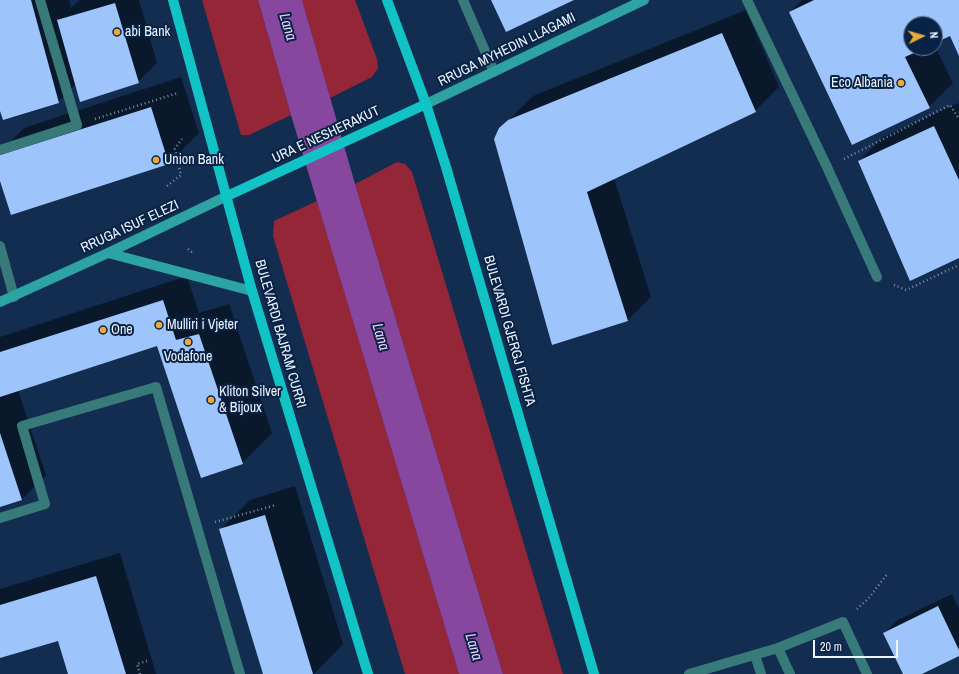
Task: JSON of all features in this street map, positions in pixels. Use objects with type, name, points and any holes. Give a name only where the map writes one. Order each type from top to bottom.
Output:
[{"type":"main road","name":"BULEVARDI BAJRAM CURRI","points":[[172,0],[252,291],[368,674]]},
{"type":"main road","name":"BULEVARDI GJERGJ FISHTA","points":[[387,0],[426,104],[461,214],[594,674]]},
{"type":"main road","name":"RRUGA MYHEDIN LLAGAMI","points":[[426,104],[644,0]]},
{"type":"main road","name":"URA E NESHERAKUT","points":[[270,176],[426,104]]},
{"type":"main road","name":"RRUGA ISUF ELEZI","points":[[0,302],[108,253],[270,176]]},
{"type":"main road","points":[[108,253],[252,291]]},
{"type":"street","points":[[0,150],[77,125],[40,0]]},
{"type":"street","points":[[464,0],[494,72]]},
{"type":"street","points":[[747,0],[827,167],[877,277]]},
{"type":"street","points":[[0,246],[14,296]]},
{"type":"street","points":[[0,518],[45,504],[22,426],[156,387],[240,674]]},
{"type":"street","points":[[689,674],[778,648],[844,622],[867,674]]},
{"type":"street","points":[[778,648],[790,674]]},
{"type":"street","points":[[755,655],[761,674]]},
{"type":"path","points":[[77,125],[196,88]]},
{"type":"path","points":[[827,167],[950,105],[959,119]]},
{"type":"path","points":[[167,186],[181,176],[175,149],[182,139]]},
{"type":"path","points":[[877,277],[906,290],[959,265]]},
{"type":"path","points":[[198,528],[276,505]]},
{"type":"path","points":[[868,599],[888,573]]},
{"type":"path","points":[[140,674],[137,664],[147,661]]},
{"type":"shaded area","points":[[202,0],[258,0],[291,115],[249,135],[241,135]]},
{"type":"shaded area","points":[[302,0],[355,0],[377,59],[378,68],[372,77],[330,98]]},
{"type":"shaded area","points":[[397,162],[405,164],[412,172],[563,674],[503,674],[355,184]]},
{"type":"shaded area","points":[[317,201],[459,674],[405,674],[273,236],[274,221]]},
{"type":"water","name":"Lana","points":[[258,0],[302,0],[355,184],[503,674],[459,674],[291,115]]},
{"type":"building","points":[[0,0],[31,0],[59,103],[3,120],[0,111]]},
{"type":"building","points":[[491,0],[574,0],[506,32]]},
{"type":"building","points":[[814,0],[959,0],[959,56],[950,36],[943,39],[943,16],[903,16],[903,56],[907,56],[905,57],[930,108],[852,145],[789,12]]},
{"type":"building","points":[[115,3],[139,83],[80,102],[57,20]]},
{"type":"building","points":[[722,33],[756,112],[587,192],[628,321],[552,345],[494,139],[499,128],[508,120]]},
{"type":"building","points":[[151,107],[169,164],[11,215],[0,181],[0,155]]},
{"type":"building","points":[[934,126],[959,180],[959,258],[910,281],[858,161]]},
{"type":"building","points":[[163,300],[176,340],[199,334],[243,464],[201,478],[157,346],[0,397],[0,352]]},
{"type":"building","points":[[0,433],[22,500],[0,507]]},
{"type":"building","points":[[265,515],[313,674],[263,674],[219,529]]},
{"type":"building","points":[[96,576],[126,674],[68,674],[58,641],[0,658],[0,605]]},
{"type":"building","points":[[938,606],[959,650],[959,656],[922,674],[903,674],[883,633]]},
{"type":"place","name":"abi Bank","points":[[117,32]]},
{"type":"place","name":"Eco Albania","points":[[901,83]]},
{"type":"place","name":"Union Bank","points":[[156,160]]},
{"type":"place","name":"Mulliri i Vjeter","points":[[159,325]]},
{"type":"place","name":"One","points":[[103,330]]},
{"type":"place","name":"Vodafone","points":[[188,342]]},
{"type":"place","name":"Kliton Silver & Bijoux","points":[[211,400]]}]
